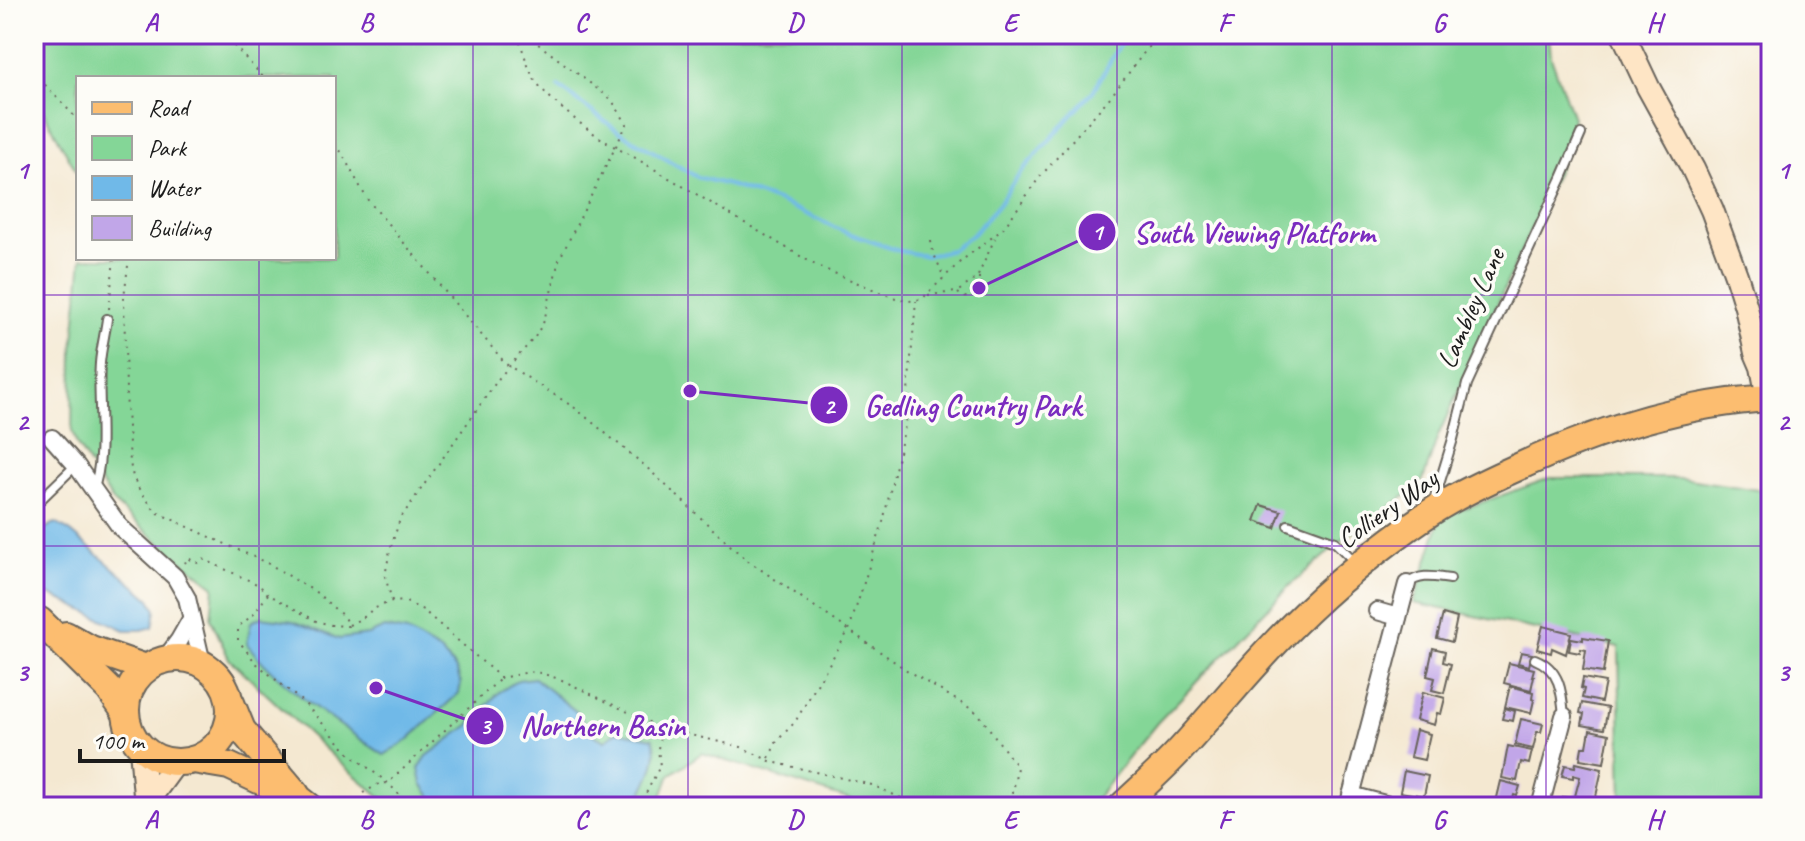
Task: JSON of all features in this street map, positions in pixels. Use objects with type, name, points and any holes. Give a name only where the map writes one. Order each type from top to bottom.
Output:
[{"type":"main road","name":"Colliery Way","points":[[1121,807],[1180,750],[1290,627],[1358,565],[1430,512],[1486,481],[1563,447],[1643,419],[1697,407],[1762,399]]},
{"type":"main road","points":[[37,620],[91,649],[155,663],[185,658],[202,663],[218,676],[242,730],[306,804]]},
{"type":"main road","points":[[37,620],[109,689],[125,712]]},
{"type":"main road","points":[[155,663],[132,684],[126,698],[128,727],[141,748],[159,759],[229,766],[306,804]]},
{"type":"main road","points":[[184,761],[208,752],[219,742],[225,732],[229,697]]},
{"type":"street","points":[[1623,34],[1712,210],[1746,307],[1756,353],[1749,368],[1762,399]]},
{"type":"street","points":[[52,438],[76,465],[120,527],[175,577],[187,598],[202,663]]},
{"type":"street","points":[[1396,807],[1349,801],[1407,584]]},
{"type":"street","points":[[1377,611],[1398,617]]},
{"type":"street","points":[[155,663],[179,640],[191,619]]},
{"type":"street","points":[[1540,807],[1566,728]]},
{"type":"street","points":[[141,748],[146,805]]},
{"type":"street","points":[[146,805],[184,761]]},
{"type":"lane","name":"Lambley Lane","points":[[1430,512],[1467,384],[1581,134]]},
{"type":"lane","points":[[93,491],[99,461],[100,362],[107,319]]},
{"type":"lane","points":[[34,506],[76,465]]},
{"type":"lane","points":[[1288,525],[1335,542],[1358,565]]},
{"type":"lane","points":[[1407,584],[1425,575],[1450,579]]},
{"type":"lane","points":[[1535,659],[1546,664],[1555,674],[1563,700],[1566,728]]},
{"type":"path","points":[[223,34],[262,76]]},
{"type":"path","points":[[517,34],[535,81],[555,102],[614,148],[817,266],[909,301],[922,299],[961,261],[1003,229],[1039,178],[1112,95],[1158,34]]},
{"type":"path","points":[[392,601],[385,576],[400,519],[499,378],[535,337],[544,321],[559,260],[627,124],[611,99],[525,34]]},
{"type":"path","points":[[34,73],[76,118]]},
{"type":"path","points":[[336,147],[367,199],[475,329],[510,366],[575,408],[644,465],[744,558],[908,671],[978,713],[1017,767],[1007,807]]},
{"type":"path","points":[[926,295],[957,292],[977,278],[996,235]]},
{"type":"path","points":[[931,241],[933,256],[944,278]]},
{"type":"path","points":[[107,319],[114,260]]},
{"type":"path","points":[[129,260],[124,297],[126,392],[130,463],[139,489],[156,512],[271,565],[317,593],[344,617],[348,626]]},
{"type":"path","points":[[957,292],[969,298],[980,291],[982,278],[977,278]]},
{"type":"path","points":[[768,760],[777,741],[795,722],[849,630],[883,522],[905,426],[916,300]]},
{"type":"path","points":[[186,562],[188,558],[197,563],[203,559],[259,585],[268,594],[316,621],[331,625],[348,626],[373,609],[392,601],[406,602],[423,610],[501,678]]},
{"type":"path","points":[[268,594],[254,614],[238,627],[238,640],[256,663],[306,705],[350,754],[388,783],[411,807]]},
{"type":"path","points":[[363,793],[379,784],[388,783],[501,678],[529,672],[562,680],[661,728],[741,747],[768,760],[872,785],[921,807]]},
{"type":"path","points":[[639,807],[660,766],[658,749],[661,728]]},
{"type":"green space","points":[[34,34],[1549,34],[1551,57],[1573,118],[1562,160],[1438,436],[1423,480],[1417,488],[1345,538],[1288,587],[1157,723],[1097,797],[1081,807],[873,807],[702,753],[670,775],[658,807],[393,807],[340,763],[229,659],[211,619],[214,586],[114,503],[77,445],[72,431],[73,350],[82,260],[336,260],[336,76],[76,76],[76,170],[34,95]]},
{"type":"green space","points":[[1550,478],[1682,478],[1771,492],[1771,807],[1622,807],[1619,647],[1414,603],[1441,517]]},
{"type":"water","points":[[56,523],[71,532],[150,599],[156,610],[153,627],[125,630],[34,587],[34,549],[41,533]]},
{"type":"water","points":[[261,617],[293,621],[339,639],[368,635],[385,628],[407,632],[440,651],[456,669],[461,683],[459,693],[407,741],[384,755],[311,704],[261,660],[247,644],[251,622]]},
{"type":"water","points":[[534,678],[578,713],[590,733],[605,741],[617,731],[653,738],[654,765],[635,807],[439,807],[422,784],[419,768],[427,756],[469,725],[498,693],[518,680]]},
{"type":"building","points":[[1261,505],[1281,511],[1275,528],[1255,521]]},
{"type":"building","points":[[1443,614],[1457,618],[1452,642],[1437,638]]},
{"type":"building","points":[[1543,626],[1571,633],[1566,654],[1552,648],[1551,653],[1537,649]]},
{"type":"building","points":[[1583,637],[1608,641],[1603,673],[1583,670],[1586,650],[1581,649],[1580,653],[1569,651],[1571,638],[1583,640]]},
{"type":"building","points":[[1433,648],[1445,651],[1443,662],[1451,664],[1444,693],[1432,690],[1435,678],[1427,676]]},
{"type":"building","points":[[1521,652],[1532,654],[1529,666],[1518,663]]},
{"type":"building","points":[[1509,663],[1534,669],[1531,690],[1504,683]]},
{"type":"building","points":[[1583,678],[1605,682],[1601,702],[1582,698]]},
{"type":"building","points":[[1510,686],[1533,692],[1531,713],[1505,707]]},
{"type":"building","points":[[1423,692],[1445,698],[1434,725],[1416,720]]},
{"type":"building","points":[[1582,703],[1608,708],[1604,729],[1582,725]]},
{"type":"building","points":[[1505,708],[1515,711],[1513,721],[1502,719]]},
{"type":"building","points":[[1521,719],[1543,724],[1541,732],[1537,732],[1533,749],[1515,745]]},
{"type":"building","points":[[1416,730],[1430,734],[1424,760],[1410,757]]},
{"type":"building","points":[[1590,730],[1609,734],[1604,763],[1580,759],[1582,747],[1587,747]]},
{"type":"building","points":[[1508,746],[1532,751],[1529,764],[1521,762],[1517,781],[1502,778]]},
{"type":"building","points":[[1576,763],[1602,769],[1595,801],[1575,796],[1580,777],[1562,776],[1565,765],[1575,767]]},
{"type":"building","points":[[1404,771],[1428,776],[1424,796],[1400,792]]},
{"type":"building","points":[[1501,781],[1520,786],[1517,796],[1514,795],[1511,807],[1490,807],[1491,801],[1496,802]]},
{"type":"building","points":[[1563,797],[1587,802],[1586,807],[1561,807]]},
{"type":"waterway","points":[[559,87],[618,131],[697,177],[780,202],[845,232],[896,250],[926,256],[951,250],[973,234],[1019,174],[1092,93],[1126,34]]},
{"type":"place","name":"South Viewing Platform","points":[[979,288]]},
{"type":"place","name":"Gedling Country Park","points":[[690,391]]},
{"type":"place","name":"Northern Basin","points":[[376,688]]}]
